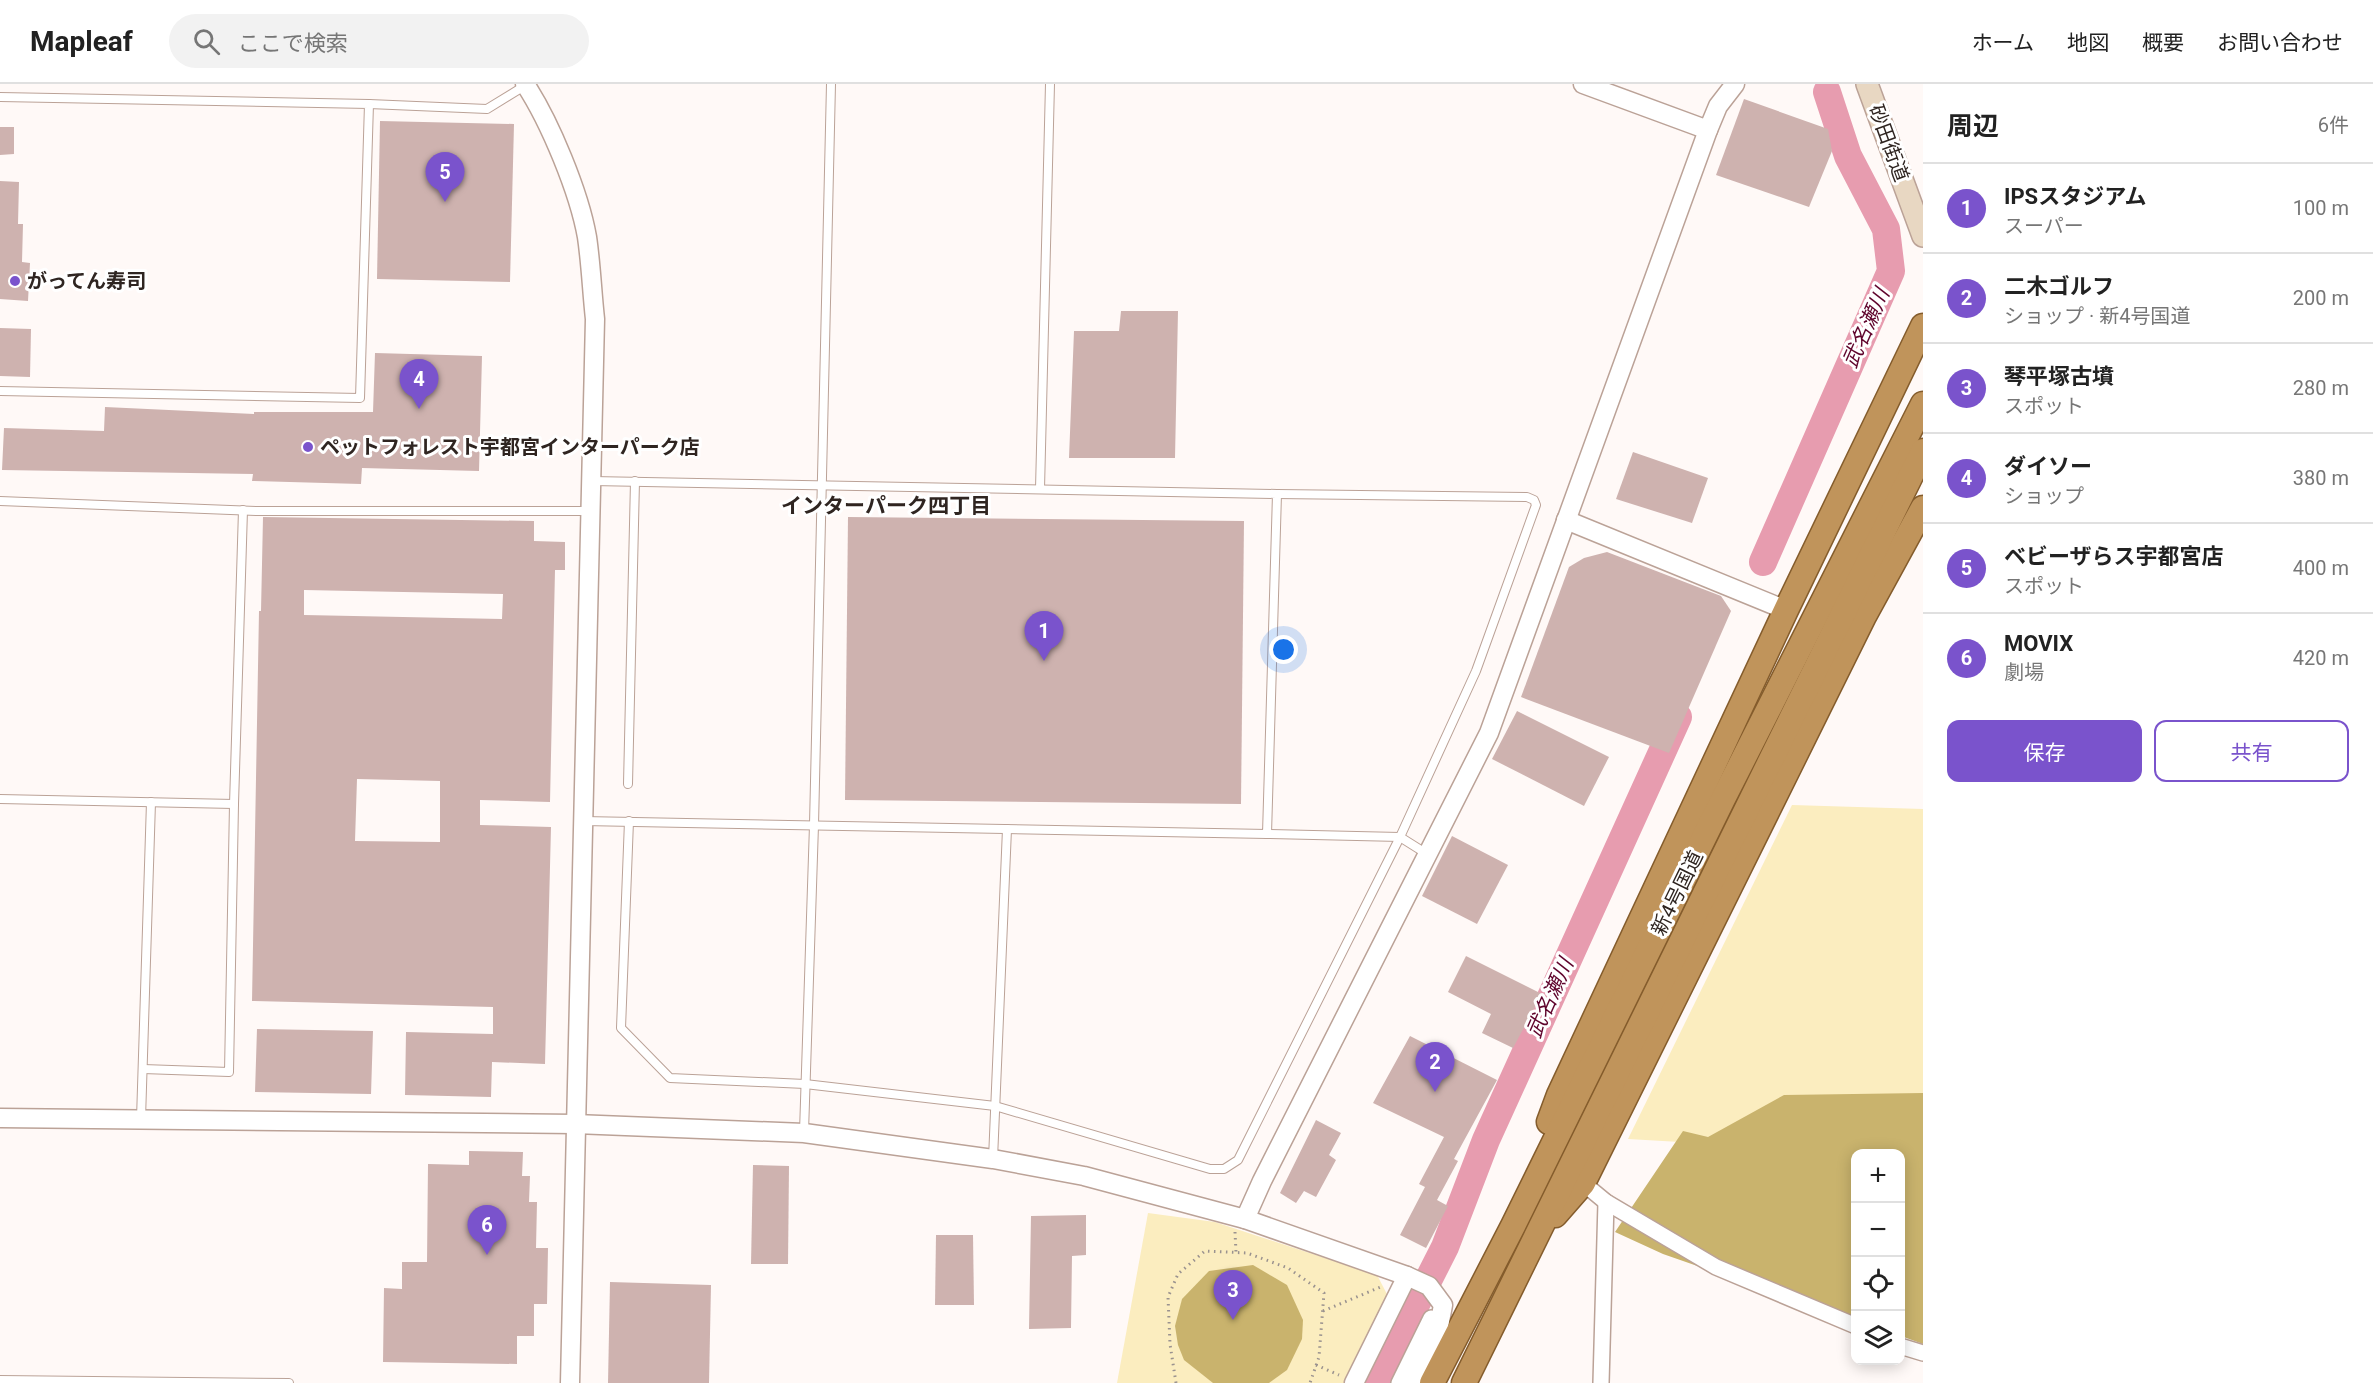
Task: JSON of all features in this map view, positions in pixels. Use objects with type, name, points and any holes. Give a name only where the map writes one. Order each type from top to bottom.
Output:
[{"type":"highway","points":[[1513,1226],[1558,1095],[1786,610],[1923,326]]},
{"type":"highway","name":"新4号国道","points":[[1464,1383],[1534,1238],[1923,404]]},
{"type":"highway","name":"新4号国道","points":[[1432,1383],[1771,732],[1923,452]]},
{"type":"highway","points":[[1534,1238],[1583,1183],[1859,627],[1923,507]]},
{"type":"main road","name":"砂田街道","points":[[1867,84],[1923,236]]},
{"type":"street","points":[[1583,84],[1708,129]]},
{"type":"street","points":[[1245,1220],[1262,1181],[1489,733],[1708,129],[1718,106],[1728,90],[1735,84]]},
{"type":"street","points":[[525,85],[537,102],[567,172],[587,236],[595,319],[570,1383]]},
{"type":"street","points":[[1566,520],[1786,610]]},
{"type":"street","points":[[0,1118],[575,1124],[804,1133],[993,1159],[1084,1176],[1245,1220],[1407,1276],[1429,1286],[1443,1305],[1437,1338],[1416,1383]]},
{"type":"street","points":[[1583,1183],[1606,1202],[1716,1267],[1851,1324]]},
{"type":"street","points":[[1601,1383],[1606,1202]]},
{"type":"street","points":[[1354,1383],[1407,1276]]},
{"type":"street","points":[[1399,1383],[1431,1317]]},
{"type":"street","points":[[1905,1348],[1923,1353]]},
{"type":"lane","points":[[804,1133],[814,825],[831,84]]},
{"type":"lane","points":[[1040,489],[1050,84]]},
{"type":"lane","points":[[0,97],[369,104],[487,109],[525,85]]},
{"type":"lane","points":[[0,391],[360,398],[369,104]]},
{"type":"lane","points":[[590,481],[1527,497],[1534,500],[1536,505],[1476,671],[1401,837],[1238,1160],[1224,1169],[1210,1169],[995,1106],[805,1084],[670,1078],[621,1028],[629,821]]},
{"type":"lane","points":[[628,784],[635,481]]},
{"type":"lane","points":[[1267,834],[1277,494]]},
{"type":"lane","points":[[0,501],[243,510],[590,511]]},
{"type":"lane","points":[[143,1069],[229,1072],[243,510]]},
{"type":"lane","points":[[0,799],[234,804]]},
{"type":"lane","points":[[141,1119],[152,802]]},
{"type":"lane","points":[[583,821],[1401,837],[1427,854]]},
{"type":"lane","points":[[993,1159],[1007,829]]},
{"type":"lane","points":[[0,1380],[290,1383]]},
{"type":"path","points":[[1176,1383],[1170,1344],[1168,1297],[1178,1274],[1205,1251],[1247,1253],[1288,1268],[1324,1293],[1319,1357],[1310,1383]]},
{"type":"path","points":[[1323,1311],[1407,1276]]},
{"type":"path","points":[[1316,1365],[1354,1383]]},
{"type":"shaded area","points":[[1792,805],[1923,809],[1923,1156],[1905,1155],[1905,1149],[1851,1149],[1851,1152],[1628,1139]]},
{"type":"shaded area","points":[[1923,1093],[1923,1344],[1905,1337],[1905,1149],[1851,1149],[1851,1320],[1663,1254],[1615,1232],[1683,1131],[1708,1137],[1784,1095]]},
{"type":"shaded area","points":[[1148,1213],[1215,1222],[1377,1275],[1388,1296],[1344,1383],[1117,1383]]},
{"type":"shaded area","points":[[1253,1265],[1287,1285],[1303,1320],[1302,1339],[1287,1370],[1269,1383],[1213,1383],[1184,1360],[1178,1345],[1175,1326],[1182,1299],[1209,1271]]},
{"type":"building","points":[[1744,99],[1828,129],[1832,151],[1809,207],[1716,175]]},
{"type":"building","points":[[380,121],[514,124],[510,282],[377,279]]},
{"type":"building","points":[[0,127],[14,127],[14,154],[0,155]]},
{"type":"building","points":[[0,181],[19,182],[18,224],[23,224],[22,262],[30,263],[28,301],[0,299]]},
{"type":"building","points":[[1121,311],[1178,311],[1175,458],[1069,458],[1074,331],[1119,331]]},
{"type":"building","points":[[0,328],[31,329],[30,377],[0,376]]},
{"type":"building","points":[[375,353],[482,356],[479,471],[362,468],[361,484],[252,481],[253,474],[2,470],[4,428],[104,431],[105,407],[254,414],[254,412],[373,412]]},
{"type":"building","points":[[1633,452],[1708,478],[1692,523],[1616,499]]},
{"type":"building","points":[[263,517],[534,521],[534,541],[565,542],[565,570],[555,570],[550,802],[480,800],[480,825],[551,827],[545,1064],[492,1062],[491,1097],[405,1095],[406,1032],[493,1034],[493,1007],[252,1001],[259,611],[261,611]],"holes":[[[304,590],[503,594],[502,619],[304,615]],[[357,779],[440,781],[440,842],[355,841]]]},
{"type":"building","points":[[848,517],[1244,521],[1241,804],[845,800]]},
{"type":"building","points":[[1607,552],[1721,596],[1731,611],[1669,753],[1521,697],[1569,567],[1584,558]]},
{"type":"building","points":[[1517,711],[1609,757],[1584,806],[1492,759]]},
{"type":"building","points":[[1452,836],[1508,865],[1477,924],[1422,896]]},
{"type":"building","points":[[1466,956],[1542,994],[1513,1048],[1482,1033],[1491,1014],[1448,992]]},
{"type":"building","points":[[257,1029],[373,1031],[371,1094],[255,1092]]},
{"type":"building","points":[[1410,1036],[1497,1080],[1454,1159],[1458,1161],[1437,1200],[1448,1206],[1426,1248],[1400,1235],[1425,1187],[1419,1184],[1444,1137],[1373,1103]]},
{"type":"building","points":[[1316,1120],[1341,1133],[1329,1155],[1336,1160],[1316,1197],[1304,1191],[1296,1203],[1280,1193]]},
{"type":"building","points":[[469,1151],[523,1152],[522,1176],[530,1176],[529,1202],[537,1202],[536,1248],[548,1248],[547,1304],[534,1304],[534,1336],[517,1336],[517,1364],[383,1362],[384,1288],[402,1289],[402,1262],[427,1262],[428,1164],[469,1165]]},
{"type":"building","points":[[753,1165],[789,1166],[788,1264],[751,1264]]},
{"type":"building","points":[[1086,1215],[1086,1255],[1072,1256],[1071,1328],[1029,1329],[1031,1216]]},
{"type":"building","points":[[936,1235],[973,1235],[974,1305],[935,1305]]},
{"type":"building","points":[[610,1282],[711,1285],[709,1383],[608,1383]]},
{"type":"waterway","name":"武名瀬川","points":[[1763,562],[1891,271],[1886,229],[1848,156],[1827,92]]},
{"type":"waterway","name":"武名瀬川","points":[[1376,1383],[1445,1247],[1486,1140],[1678,717]]},
{"type":"place","name":"ベビーザらス宇都宮店","points":[[445,202]]},
{"type":"place","name":"がってん寿司","points":[[15,281]]},
{"type":"place","name":"ダイソー","points":[[419,409]]},
{"type":"place","name":"ペットフォレスト宇都宮インターパーク店","points":[[308,447]]},
{"type":"place","name":"IPSスタジアム","points":[[1044,661]]},
{"type":"place","name":"二木ゴルフ","points":[[1435,1092]]},
{"type":"place","name":"MOVIX","points":[[487,1255]]},
{"type":"place","name":"琴平塚古墳","points":[[1233,1320]]},
{"type":"district","name":"インターパーク四丁目","points":[[886,506]]}]
